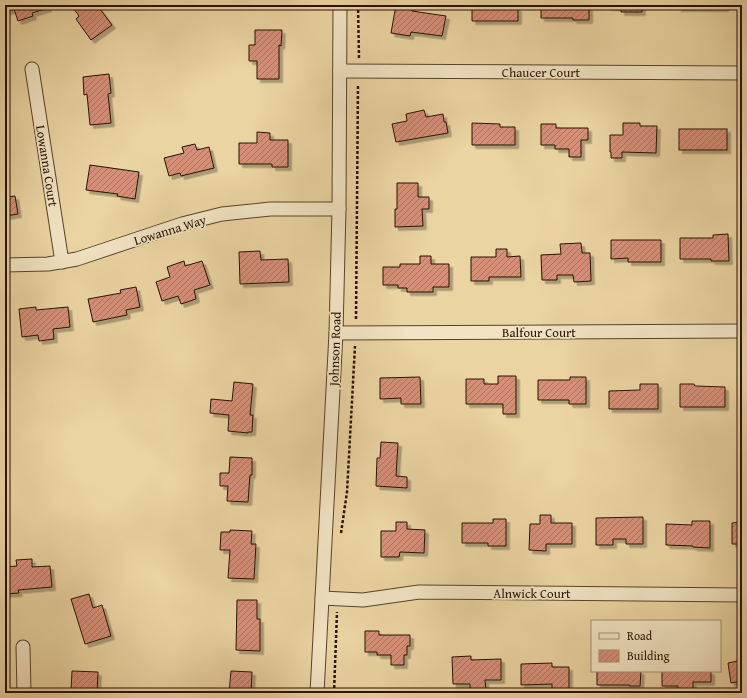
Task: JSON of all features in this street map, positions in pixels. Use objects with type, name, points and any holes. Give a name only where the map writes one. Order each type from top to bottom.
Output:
[{"type":"street","name":"Johnson Road","points":[[317,693],[336,333],[339,209],[340,5]]},
{"type":"street","name":"Lowanna Court","points":[[32,69],[62,262]]},
{"type":"street","name":"Chaucer Court","points":[[340,71],[742,73]]},
{"type":"street","name":"Lowanna Way","points":[[5,265],[48,264],[88,256],[182,224],[222,214],[270,209],[339,209]]},
{"type":"street","name":"Balfour Court","points":[[336,333],[742,331]]},
{"type":"street","name":"Alnwick Court","points":[[322,598],[363,600],[419,592],[742,595]]},
{"type":"street","points":[[23,647],[24,693]]},
{"type":"building","points":[[5,5],[47,5],[48,8],[32,13],[33,16],[18,21],[14,9],[5,12]]},
{"type":"building","points":[[71,5],[97,5],[112,25],[91,40],[76,19],[79,16]]},
{"type":"building","points":[[396,5],[412,7],[412,11],[446,16],[442,36],[411,32],[410,36],[391,33]]},
{"type":"building","points":[[472,5],[516,5],[516,8],[518,8],[518,21],[472,21]]},
{"type":"building","points":[[541,5],[589,5],[589,20],[573,20],[573,18],[541,18]]},
{"type":"building","points":[[608,5],[642,5],[642,12],[621,12],[621,7],[608,7]]},
{"type":"building","points":[[678,5],[725,5],[725,8],[678,8]]},
{"type":"building","points":[[255,30],[282,30],[281,46],[279,45],[279,79],[257,79],[257,61],[249,61],[249,45],[255,45]]},
{"type":"building","points":[[109,74],[111,93],[108,94],[111,123],[90,125],[87,94],[84,95],[83,77]]},
{"type":"building","points":[[424,110],[426,117],[443,114],[448,133],[396,142],[392,124],[407,121],[406,114]]},
{"type":"building","points":[[472,123],[500,124],[500,127],[515,127],[515,145],[472,145]]},
{"type":"building","points":[[623,123],[640,123],[640,126],[657,126],[656,153],[622,152],[622,158],[611,158],[610,135],[623,135]]},
{"type":"building","points":[[541,124],[556,124],[556,128],[588,128],[588,140],[581,140],[581,157],[569,157],[569,149],[555,149],[555,145],[541,145]]},
{"type":"building","points":[[679,129],[727,129],[727,150],[679,150]]},
{"type":"building","points":[[257,132],[270,133],[270,140],[288,140],[288,167],[272,167],[272,164],[239,164],[239,143],[257,143]]},
{"type":"building","points":[[195,144],[197,150],[209,147],[214,168],[181,176],[180,173],[169,176],[164,158],[184,153],[182,147]]},
{"type":"building","points":[[90,165],[139,172],[135,199],[117,196],[118,194],[86,190]]},
{"type":"building","points":[[397,183],[418,183],[418,197],[429,197],[429,209],[422,209],[423,226],[395,227]]},
{"type":"building","points":[[15,196],[18,214],[5,216],[5,197]]},
{"type":"building","points":[[728,234],[729,261],[711,261],[711,259],[680,259],[680,238],[713,238],[713,235]]},
{"type":"building","points":[[611,240],[661,240],[661,262],[628,262],[628,258],[611,259]]},
{"type":"building","points":[[581,243],[582,253],[590,253],[591,281],[574,282],[573,275],[557,275],[557,280],[542,280],[541,255],[561,254],[560,244]]},
{"type":"building","points":[[496,249],[507,249],[507,257],[520,256],[521,277],[489,277],[489,281],[471,281],[471,257],[496,257]]},
{"type":"building","points":[[260,251],[261,260],[288,259],[289,282],[240,284],[239,252]]},
{"type":"building","points":[[420,256],[431,256],[431,264],[449,264],[449,287],[433,287],[433,292],[407,292],[407,288],[398,288],[398,285],[383,285],[383,267],[400,267],[400,264],[420,264]]},
{"type":"building","points":[[184,261],[185,266],[202,261],[210,285],[194,290],[196,299],[181,304],[178,296],[162,301],[156,282],[170,277],[167,267]]},
{"type":"building","points":[[136,287],[140,307],[126,310],[127,315],[93,322],[88,299],[121,293],[120,290]]},
{"type":"building","points":[[36,307],[36,310],[68,307],[70,327],[53,329],[54,339],[39,341],[38,335],[22,337],[19,309]]},
{"type":"building","points":[[498,376],[516,376],[516,414],[503,414],[503,404],[466,404],[466,379],[484,379],[484,384],[498,384]]},
{"type":"building","points":[[420,377],[421,404],[401,404],[401,398],[380,399],[380,378]]},
{"type":"building","points":[[570,377],[586,377],[586,404],[569,404],[569,400],[538,400],[538,380],[570,380]]},
{"type":"building","points":[[234,382],[253,384],[250,415],[253,415],[252,432],[228,431],[229,415],[210,413],[211,399],[232,401]]},
{"type":"building","points":[[640,384],[658,384],[658,409],[609,409],[609,391],[640,390]]},
{"type":"building","points":[[680,384],[725,387],[725,407],[680,407]]},
{"type":"building","points":[[381,442],[398,443],[396,476],[407,477],[407,488],[376,486],[377,458],[380,458]]},
{"type":"building","points":[[230,457],[252,458],[252,475],[250,475],[248,502],[227,501],[228,486],[220,486],[220,473],[229,473]]},
{"type":"building","points":[[540,515],[551,515],[551,523],[572,523],[572,544],[546,544],[546,551],[529,550],[530,524],[540,524]]},
{"type":"building","points":[[643,517],[643,544],[626,544],[626,539],[613,539],[613,545],[596,545],[596,518]]},
{"type":"building","points":[[493,519],[506,519],[506,546],[488,546],[488,543],[462,543],[462,523],[493,523]]},
{"type":"building","points":[[692,521],[710,521],[710,548],[666,545],[666,524],[692,525]]},
{"type":"building","points":[[396,522],[407,522],[407,529],[425,530],[424,553],[400,552],[399,557],[381,557],[381,531],[396,531]]},
{"type":"building","points":[[742,522],[742,544],[732,544],[732,523]]},
{"type":"building","points":[[230,530],[252,531],[251,544],[256,544],[254,579],[228,578],[230,550],[220,550],[221,532],[230,532]]},
{"type":"building","points":[[32,559],[32,567],[50,566],[52,587],[18,590],[19,593],[5,594],[5,567],[17,566],[16,560]]},
{"type":"building","points":[[89,594],[93,608],[102,605],[111,636],[85,644],[71,599]]},
{"type":"building","points":[[237,600],[257,600],[257,619],[260,619],[260,651],[236,650]]},
{"type":"building","points":[[365,631],[379,631],[379,635],[410,635],[410,646],[407,646],[407,655],[404,655],[404,665],[391,665],[391,655],[377,655],[377,652],[365,652]]},
{"type":"building","points":[[471,656],[471,660],[501,659],[501,680],[485,680],[486,691],[470,691],[470,684],[453,684],[452,657]]},
{"type":"building","points":[[742,660],[742,681],[731,683],[728,663]]},
{"type":"building","points":[[552,663],[552,667],[569,667],[569,692],[552,692],[552,684],[521,685],[521,664]]},
{"type":"building","points":[[72,671],[98,672],[97,693],[76,693],[77,690],[71,690]]},
{"type":"building","points":[[231,671],[252,672],[251,693],[229,693]]},
{"type":"building","points":[[597,672],[641,672],[640,686],[597,685]]},
{"type":"building","points":[[662,672],[711,672],[711,682],[693,682],[693,691],[678,691],[678,686],[662,686]]}]
